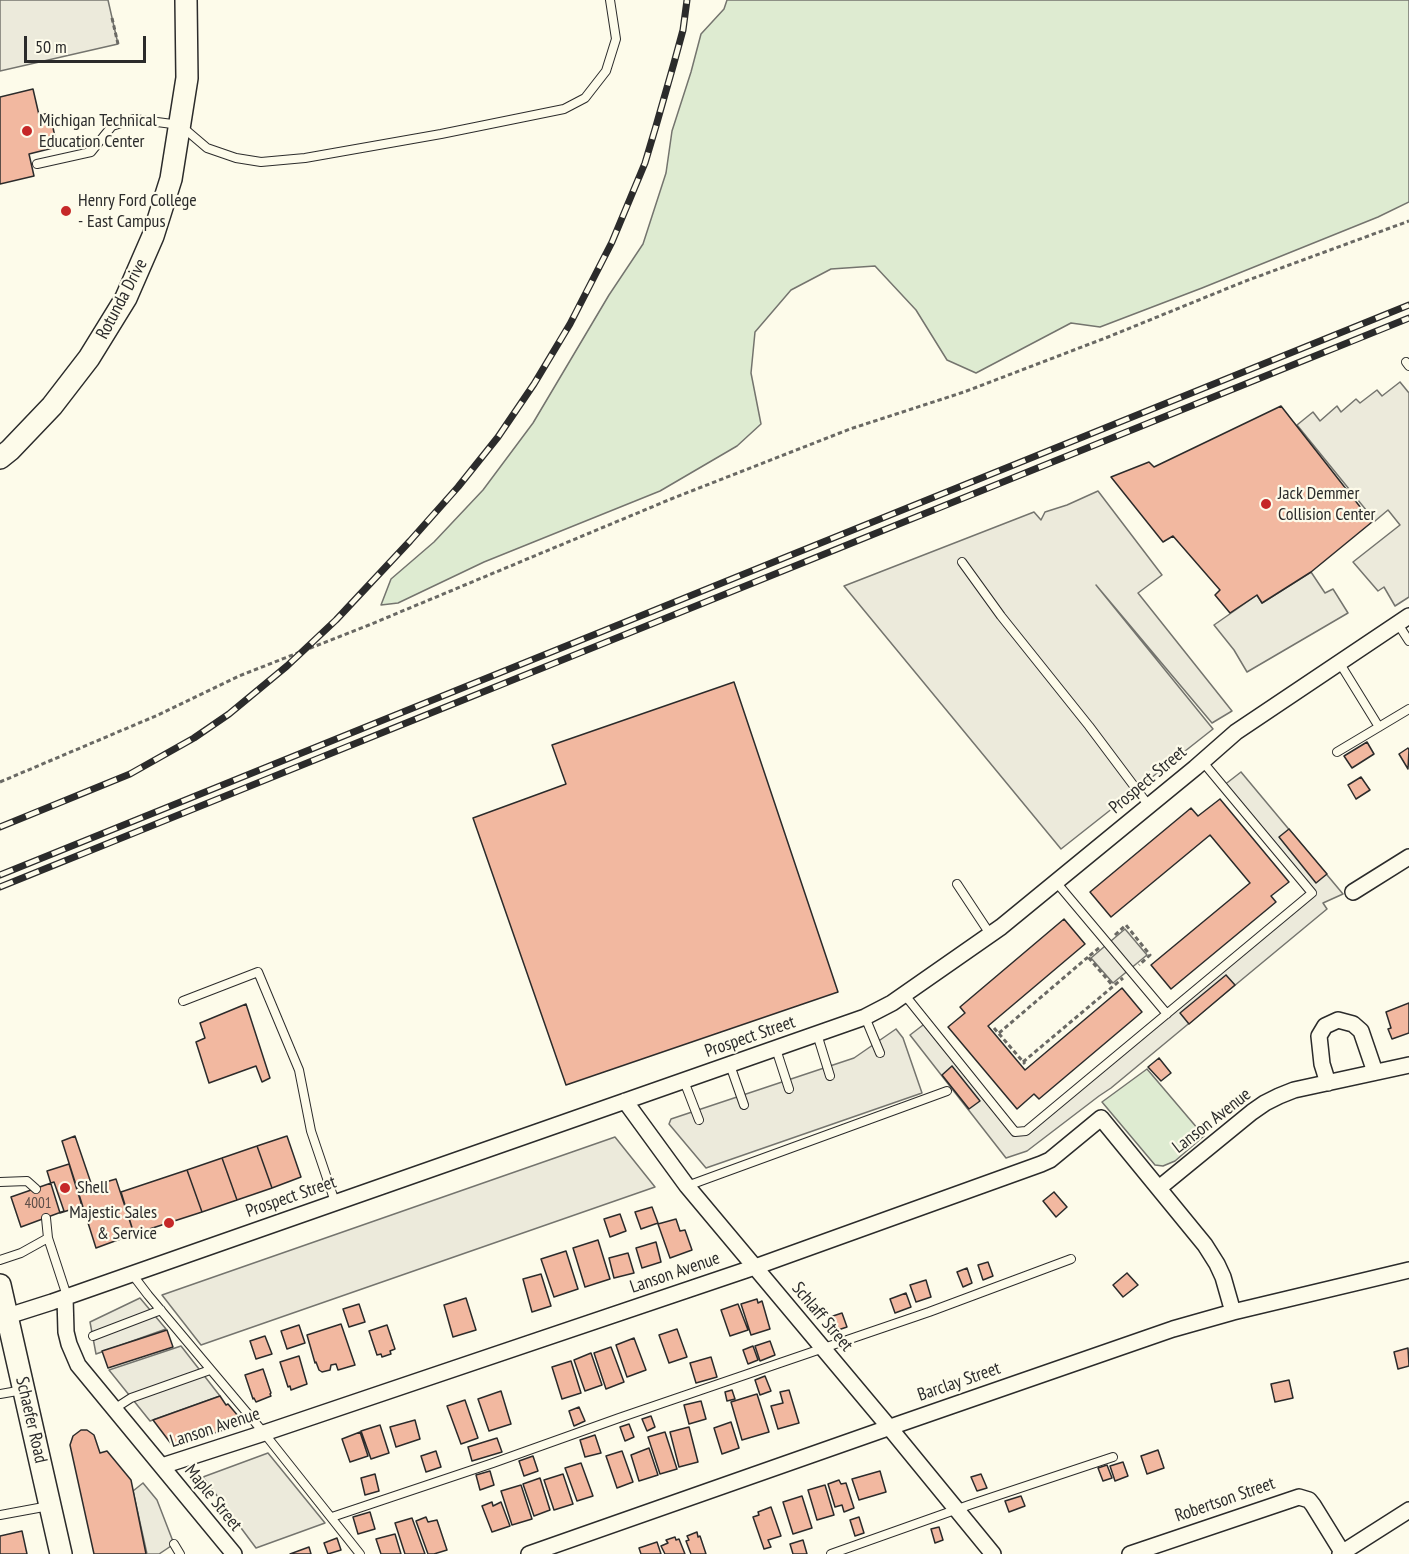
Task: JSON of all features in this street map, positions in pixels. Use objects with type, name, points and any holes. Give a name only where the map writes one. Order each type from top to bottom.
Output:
[{"type":"main road","name":"Rotunda Drive","points":[[0,458],[52,406],[89,358],[126,298],[153,236],[171,179],[187,78],[186,0]]},
{"type":"main road","name":"Schaefer Road","points":[[0,1286],[61,1554]]},
{"type":"street","name":"Prospect Street","points":[[8,1316],[865,1017],[892,1003],[990,934],[1149,806],[1236,732],[1403,620]]},
{"type":"street","points":[[1353,892],[1409,857]]},
{"type":"street","points":[[1328,1083],[1322,1064],[1319,1036],[1325,1026],[1338,1020],[1353,1024],[1361,1031],[1375,1072]]},
{"type":"street","name":"Lanson Avenue","points":[[1159,1188],[1265,1103],[1294,1090],[1409,1065]]},
{"type":"street","name":"Schlaff Street","points":[[625,1101],[687,1186],[890,1427],[993,1554]]},
{"type":"street","name":"Lanson Avenue","points":[[162,1466],[755,1267],[1041,1164],[1050,1160],[1101,1118],[1205,1245],[1223,1277],[1233,1312]]},
{"type":"street","name":"Barclay Street","points":[[529,1554],[1173,1329],[1233,1312],[1409,1270]]},
{"type":"street","name":"Maple Street","points":[[66,1297],[66,1332],[78,1365],[234,1554]]},
{"type":"street","name":"Robertson Street","points":[[1130,1554],[1299,1497],[1309,1500],[1313,1505],[1341,1553]]},
{"type":"street","points":[[1341,1553],[1409,1510]]},
{"type":"lane","points":[[37,164],[91,152],[112,126],[134,119],[180,125],[207,148],[236,158],[261,162],[317,156],[564,109],[585,98],[606,70],[616,39],[610,0]]},
{"type":"lane","points":[[963,562],[1000,616],[1063,693],[1149,806]]},
{"type":"lane","points":[[1403,620],[1409,641]]},
{"type":"lane","points":[[1340,662],[1378,727]]},
{"type":"lane","points":[[1336,752],[1409,709]]},
{"type":"lane","points":[[904,994],[1015,1132],[1026,1131],[1312,893],[1202,761]]},
{"type":"lane","points":[[1056,882],[1167,1014]]},
{"type":"lane","points":[[957,884],[990,934]]},
{"type":"lane","points":[[183,1001],[258,972],[299,1070],[311,1131],[335,1202]]},
{"type":"lane","points":[[865,1017],[880,1053]]},
{"type":"lane","points":[[817,1034],[830,1076]]},
{"type":"lane","points":[[776,1049],[789,1089]]},
{"type":"lane","points":[[730,1065],[744,1104]]},
{"type":"lane","points":[[684,1081],[699,1120]]},
{"type":"lane","points":[[687,1186],[947,1091]]},
{"type":"lane","points":[[0,1182],[27,1181],[36,1189]]},
{"type":"lane","points":[[46,1218],[48,1238],[66,1297]]},
{"type":"lane","points":[[0,1260],[21,1253],[48,1238]]},
{"type":"lane","points":[[332,1517],[929,1312],[1071,1259]]},
{"type":"lane","points":[[131,1273],[264,1433],[360,1554]]},
{"type":"lane","points":[[93,1336],[161,1310]]},
{"type":"lane","points":[[114,1408],[131,1398],[210,1370]]},
{"type":"lane","points":[[0,1394],[24,1389]]},
{"type":"lane","points":[[831,1554],[1113,1457]]},
{"type":"lane","points":[[0,1515],[50,1505]]},
{"type":"lane","points":[[174,1544],[180,1554]]},
{"type":"path","points":[[112,18],[118,44]]},
{"type":"path","points":[[0,782],[158,715],[239,676],[369,625],[671,499],[850,429],[964,392],[1243,282],[1409,221]]},
{"type":"path","points":[[1114,935],[1125,925],[1150,955],[1139,964],[1146,972]]},
{"type":"path","points":[[999,1033],[1099,947]]},
{"type":"path","points":[[1088,957],[1113,986]]},
{"type":"path","points":[[994,1028],[1024,1063],[1124,976],[1131,984]]},
{"type":"green space","points":[[727,0],[1409,0],[1409,202],[1378,217],[1100,327],[1071,323],[976,373],[947,360],[916,310],[875,266],[831,269],[791,290],[755,332],[751,373],[761,424],[737,446],[660,491],[484,562],[398,603],[381,605],[391,579],[434,542],[483,490],[533,423],[609,295],[643,244],[666,173],[672,131],[701,34],[724,9]]},
{"type":"green space","points":[[1147,1069],[1204,1136],[1175,1161],[1163,1166],[1155,1165],[1102,1102]]},
{"type":"shaded area","points":[[0,0],[108,0],[118,44],[0,71]]},
{"type":"shaded area","points":[[1400,382],[1409,393],[1409,597],[1395,606],[1384,587],[1378,591],[1353,562],[1400,525],[1388,510],[1375,521],[1297,425],[1313,412],[1320,421],[1337,406],[1341,412],[1356,399],[1360,403],[1377,390],[1382,396]]},
{"type":"shaded area","points":[[1098,491],[1162,575],[1138,593],[1232,711],[1212,723],[1096,585],[1213,729],[1061,849],[844,586],[1034,512],[1041,520],[1045,512]]},
{"type":"shaded area","points":[[1311,572],[1325,593],[1333,589],[1348,613],[1247,672],[1234,650],[1214,625],[1257,595],[1262,603]]},
{"type":"shaded area","points":[[1241,772],[1343,894],[1323,903],[1327,909],[1111,1088],[1027,1151],[1006,1158],[910,1035],[927,1022],[1015,1132],[1026,1131],[1312,893],[1223,786]]},
{"type":"shaded area","points":[[1125,929],[1147,955],[1113,983],[1091,958]]},
{"type":"shaded area","points":[[896,1029],[903,1038],[922,1093],[706,1168],[669,1124],[671,1119],[854,1058]]},
{"type":"shaded area","points":[[615,1137],[655,1187],[201,1345],[162,1295]]},
{"type":"shaded area","points":[[140,1298],[166,1329],[96,1354],[90,1322]]},
{"type":"shaded area","points":[[181,1346],[220,1396],[150,1421],[109,1370]]},
{"type":"shaded area","points":[[268,1453],[325,1523],[256,1548],[203,1477]]},
{"type":"shaded area","points":[[143,1483],[157,1500],[174,1544],[159,1554],[147,1554],[133,1491]]},
{"type":"building","name":"Michigan Technical Education Center","points":[[33,89],[39,115],[50,113],[57,147],[29,154],[34,176],[0,184],[0,97]]},
{"type":"building","points":[[1281,406],[1372,522],[1311,572],[1262,603],[1257,595],[1230,613],[1215,595],[1220,590],[1173,536],[1163,542],[1111,477],[1149,462],[1154,467]]},
{"type":"building","points":[[734,682],[838,992],[566,1085],[473,818],[566,784],[552,745]]},
{"type":"building","points":[[1367,742],[1374,754],[1352,768],[1344,756]]},
{"type":"building","points":[[1408,748],[1409,750],[1408,769],[1399,754]]},
{"type":"building","points":[[1361,777],[1370,790],[1356,799],[1348,785]]},
{"type":"building","points":[[1220,799],[1289,882],[1271,896],[1276,902],[1171,989],[1151,965],[1250,883],[1210,835],[1111,917],[1090,892],[1191,808],[1198,816]]},
{"type":"building","points":[[1289,829],[1327,874],[1316,883],[1279,837]]},
{"type":"building","points":[[1064,919],[1085,944],[988,1026],[1025,1070],[1122,988],[1142,1012],[1039,1099],[1034,1094],[1017,1109],[948,1027],[965,1013],[960,1007]]},
{"type":"building","points":[[1226,975],[1235,985],[1189,1024],[1180,1013]]},
{"type":"building","points":[[1409,1003],[1409,1033],[1392,1039],[1386,1012]]},
{"type":"building","points":[[246,1004],[270,1078],[262,1082],[256,1066],[209,1083],[196,1042],[205,1038],[200,1023]]},
{"type":"building","points":[[1159,1058],[1171,1073],[1161,1081],[1148,1067]]},
{"type":"building","points":[[952,1066],[980,1101],[969,1109],[942,1075]]},
{"type":"building","points":[[75,1136],[92,1186],[116,1179],[134,1234],[96,1248],[62,1141]]},
{"type":"building","points":[[287,1136],[301,1177],[272,1188],[257,1146]]},
{"type":"building","points":[[257,1146],[272,1188],[237,1200],[222,1158]]},
{"type":"building","points":[[222,1158],[237,1200],[202,1212],[187,1170]]},
{"type":"building","name":"Shell","points":[[69,1164],[82,1206],[60,1213],[47,1171]]},
{"type":"building","points":[[187,1170],[202,1212],[134,1234],[121,1192]]},
{"type":"building","points":[[54,1182],[64,1211],[21,1227],[11,1197]]},
{"type":"building","points":[[1054,1192],[1067,1207],[1056,1217],[1043,1201]]},
{"type":"building","points":[[652,1207],[658,1223],[641,1229],[635,1212]]},
{"type":"building","points":[[620,1214],[626,1231],[610,1237],[604,1219]]},
{"type":"building","points":[[676,1219],[680,1231],[685,1230],[692,1250],[670,1258],[658,1224]]},
{"type":"building","points":[[598,1240],[610,1279],[585,1287],[573,1248]]},
{"type":"building","points":[[656,1242],[661,1262],[642,1268],[636,1248]]},
{"type":"building","points":[[566,1251],[578,1289],[554,1297],[541,1259]]},
{"type":"building","points":[[628,1253],[634,1273],[614,1278],[609,1258]]},
{"type":"building","points":[[988,1262],[993,1276],[983,1280],[978,1265]]},
{"type":"building","points":[[967,1268],[972,1283],[963,1287],[957,1272]]},
{"type":"building","points":[[1127,1273],[1138,1285],[1123,1297],[1113,1285]]},
{"type":"building","points":[[541,1274],[551,1306],[532,1312],[523,1279]]},
{"type":"building","points":[[926,1280],[931,1297],[916,1302],[910,1285]]},
{"type":"building","points":[[906,1293],[911,1307],[895,1313],[890,1299]]},
{"type":"building","points":[[466,1298],[476,1330],[453,1337],[444,1305]]},
{"type":"building","points":[[757,1299],[758,1303],[762,1301],[770,1329],[751,1335],[741,1304]]},
{"type":"building","points":[[359,1304],[365,1322],[349,1327],[343,1309]]},
{"type":"building","points":[[738,1304],[748,1330],[730,1336],[721,1310]]},
{"type":"building","points":[[842,1313],[847,1327],[835,1331],[830,1317]]},
{"type":"building","points":[[341,1324],[355,1365],[338,1370],[336,1364],[331,1365],[330,1370],[322,1372],[315,1363],[307,1335]]},
{"type":"building","points":[[299,1325],[305,1343],[287,1349],[281,1331]]},
{"type":"building","points":[[387,1325],[395,1349],[390,1351],[391,1354],[382,1357],[381,1354],[377,1355],[369,1331]]},
{"type":"building","points":[[677,1329],[687,1357],[669,1363],[659,1335]]},
{"type":"building","points":[[167,1330],[173,1347],[108,1368],[102,1351]]},
{"type":"building","points":[[265,1336],[272,1354],[256,1359],[250,1341]]},
{"type":"building","points":[[634,1338],[646,1370],[627,1377],[616,1345]]},
{"type":"building","points":[[770,1341],[775,1355],[760,1361],[755,1346]]},
{"type":"building","points":[[753,1346],[758,1360],[748,1364],[743,1350]]},
{"type":"building","points":[[611,1347],[624,1382],[606,1389],[594,1353]]},
{"type":"building","points":[[1408,1348],[1409,1366],[1398,1369],[1394,1352]]},
{"type":"building","points":[[591,1353],[602,1385],[585,1391],[574,1360]]},
{"type":"building","points":[[299,1356],[307,1384],[291,1390],[280,1362]]},
{"type":"building","points":[[711,1357],[717,1377],[696,1383],[690,1363]]},
{"type":"building","points":[[571,1361],[581,1393],[562,1399],[552,1367]]},
{"type":"building","points":[[263,1369],[271,1396],[256,1402],[245,1375]]},
{"type":"building","points":[[765,1376],[771,1391],[760,1395],[755,1380]]},
{"type":"building","points":[[1289,1380],[1293,1398],[1275,1402],[1271,1384]]},
{"type":"building","points":[[732,1390],[735,1399],[727,1401],[725,1392]]},
{"type":"building","points":[[789,1390],[799,1423],[778,1429],[771,1406],[783,1403],[780,1392]]},
{"type":"building","points":[[501,1391],[511,1424],[489,1431],[478,1399]]},
{"type":"building","points":[[757,1394],[769,1432],[742,1440],[731,1402]]},
{"type":"building","points":[[220,1396],[244,1423],[176,1446],[172,1445],[153,1420]]},
{"type":"building","points":[[465,1400],[478,1438],[461,1444],[447,1406]]},
{"type":"building","points":[[701,1401],[706,1419],[689,1424],[684,1405]]},
{"type":"building","points":[[579,1407],[585,1421],[574,1426],[569,1411]]},
{"type":"building","points":[[651,1416],[655,1427],[647,1431],[642,1419]]},
{"type":"building","points":[[415,1420],[420,1439],[396,1447],[390,1427]]},
{"type":"building","points":[[731,1422],[739,1448],[722,1454],[714,1428]]},
{"type":"building","points":[[629,1424],[634,1437],[625,1441],[620,1427]]},
{"type":"building","points":[[380,1425],[389,1453],[371,1459],[361,1431]]},
{"type":"building","points":[[689,1427],[698,1462],[679,1467],[670,1432]]},
{"type":"building","points":[[81,1430],[87,1430],[94,1435],[100,1453],[107,1451],[131,1480],[146,1554],[94,1554],[70,1445],[73,1436]]},
{"type":"building","points":[[360,1432],[368,1456],[350,1462],[342,1439]]},
{"type":"building","points":[[665,1432],[677,1469],[660,1474],[648,1437]]},
{"type":"building","points":[[595,1435],[601,1453],[585,1457],[580,1440]]},
{"type":"building","points":[[497,1438],[502,1452],[472,1461],[468,1447]]},
{"type":"building","points":[[649,1448],[658,1475],[639,1481],[631,1455]]},
{"type":"building","points":[[1158,1450],[1164,1468],[1147,1474],[1141,1456]]},
{"type":"building","points":[[436,1451],[441,1467],[426,1472],[421,1456]]},
{"type":"building","points":[[622,1451],[633,1482],[617,1488],[606,1456]]},
{"type":"building","points":[[533,1456],[538,1471],[524,1476],[519,1461]]},
{"type":"building","points":[[1123,1462],[1128,1476],[1115,1481],[1110,1466]]},
{"type":"building","points":[[581,1463],[593,1496],[577,1501],[565,1468]]},
{"type":"building","points":[[1107,1465],[1112,1478],[1103,1481],[1098,1468]]},
{"type":"building","points":[[490,1471],[494,1485],[480,1490],[476,1475]]},
{"type":"building","points":[[880,1471],[886,1492],[859,1500],[852,1479]]},
{"type":"building","points":[[375,1474],[379,1491],[365,1495],[361,1478]]},
{"type":"building","points":[[563,1474],[573,1504],[554,1510],[544,1480]]},
{"type":"building","points":[[981,1474],[987,1488],[977,1491],[971,1477]]},
{"type":"building","points":[[540,1478],[550,1510],[534,1516],[523,1484]]},
{"type":"building","points":[[839,1480],[841,1484],[846,1483],[854,1508],[844,1512],[842,1505],[835,1507],[828,1484]]},
{"type":"building","points":[[521,1485],[532,1519],[512,1525],[501,1491]]},
{"type":"building","points":[[825,1485],[834,1515],[817,1520],[808,1490]]},
{"type":"building","points":[[802,1496],[812,1528],[793,1534],[783,1502]]},
{"type":"building","points":[[1021,1496],[1025,1506],[1009,1512],[1005,1501]]},
{"type":"building","points":[[492,1502],[493,1506],[501,1502],[510,1526],[492,1532],[482,1506]]},
{"type":"building","points":[[771,1507],[781,1536],[768,1540],[771,1547],[764,1549],[753,1517],[759,1515],[758,1512]]},
{"type":"building","points":[[370,1512],[375,1529],[358,1534],[353,1517]]},
{"type":"building","points":[[426,1517],[428,1522],[437,1520],[447,1550],[428,1554],[416,1521]]},
{"type":"building","points":[[859,1517],[864,1533],[855,1536],[850,1520]]},
{"type":"building","points":[[412,1518],[425,1554],[405,1554],[395,1523]]},
{"type":"building","points":[[939,1527],[943,1540],[935,1543],[931,1529]]},
{"type":"building","points":[[22,1531],[27,1554],[0,1554],[0,1536]]},
{"type":"building","points":[[697,1532],[706,1554],[691,1554],[686,1541],[689,1540],[687,1536]]},
{"type":"building","points":[[395,1534],[401,1554],[381,1554],[376,1539]]},
{"type":"building","points":[[675,1537],[676,1540],[679,1539],[685,1554],[665,1554],[661,1546],[668,1543],[666,1540]]},
{"type":"building","points":[[337,1538],[341,1550],[328,1554],[324,1543]]},
{"type":"building","points":[[803,1540],[807,1554],[793,1554],[790,1544]]},
{"type":"building","points":[[657,1542],[661,1554],[641,1554],[639,1548]]},
{"type":"building","points":[[309,1547],[311,1554],[290,1554]]},
{"type":"railway","points":[[0,827],[130,774],[194,738],[229,714],[287,666],[336,620],[458,487],[498,437],[534,384],[570,324],[612,242],[645,163],[683,30],[687,0]]},
{"type":"railway","points":[[0,875],[1409,305]]},
{"type":"railway","points":[[0,887],[1409,318]]},
{"type":"place","name":"Michigan Technical Education Center","points":[[27,131]]},
{"type":"place","name":"Henry Ford College - East Campus","points":[[66,211]]},
{"type":"place","name":"Jack Demmer Collision Center","points":[[1266,504]]},
{"type":"place","name":"Shell","points":[[65,1188]]},
{"type":"place","name":"Majestic Sales & Service","points":[[169,1223]]}]
